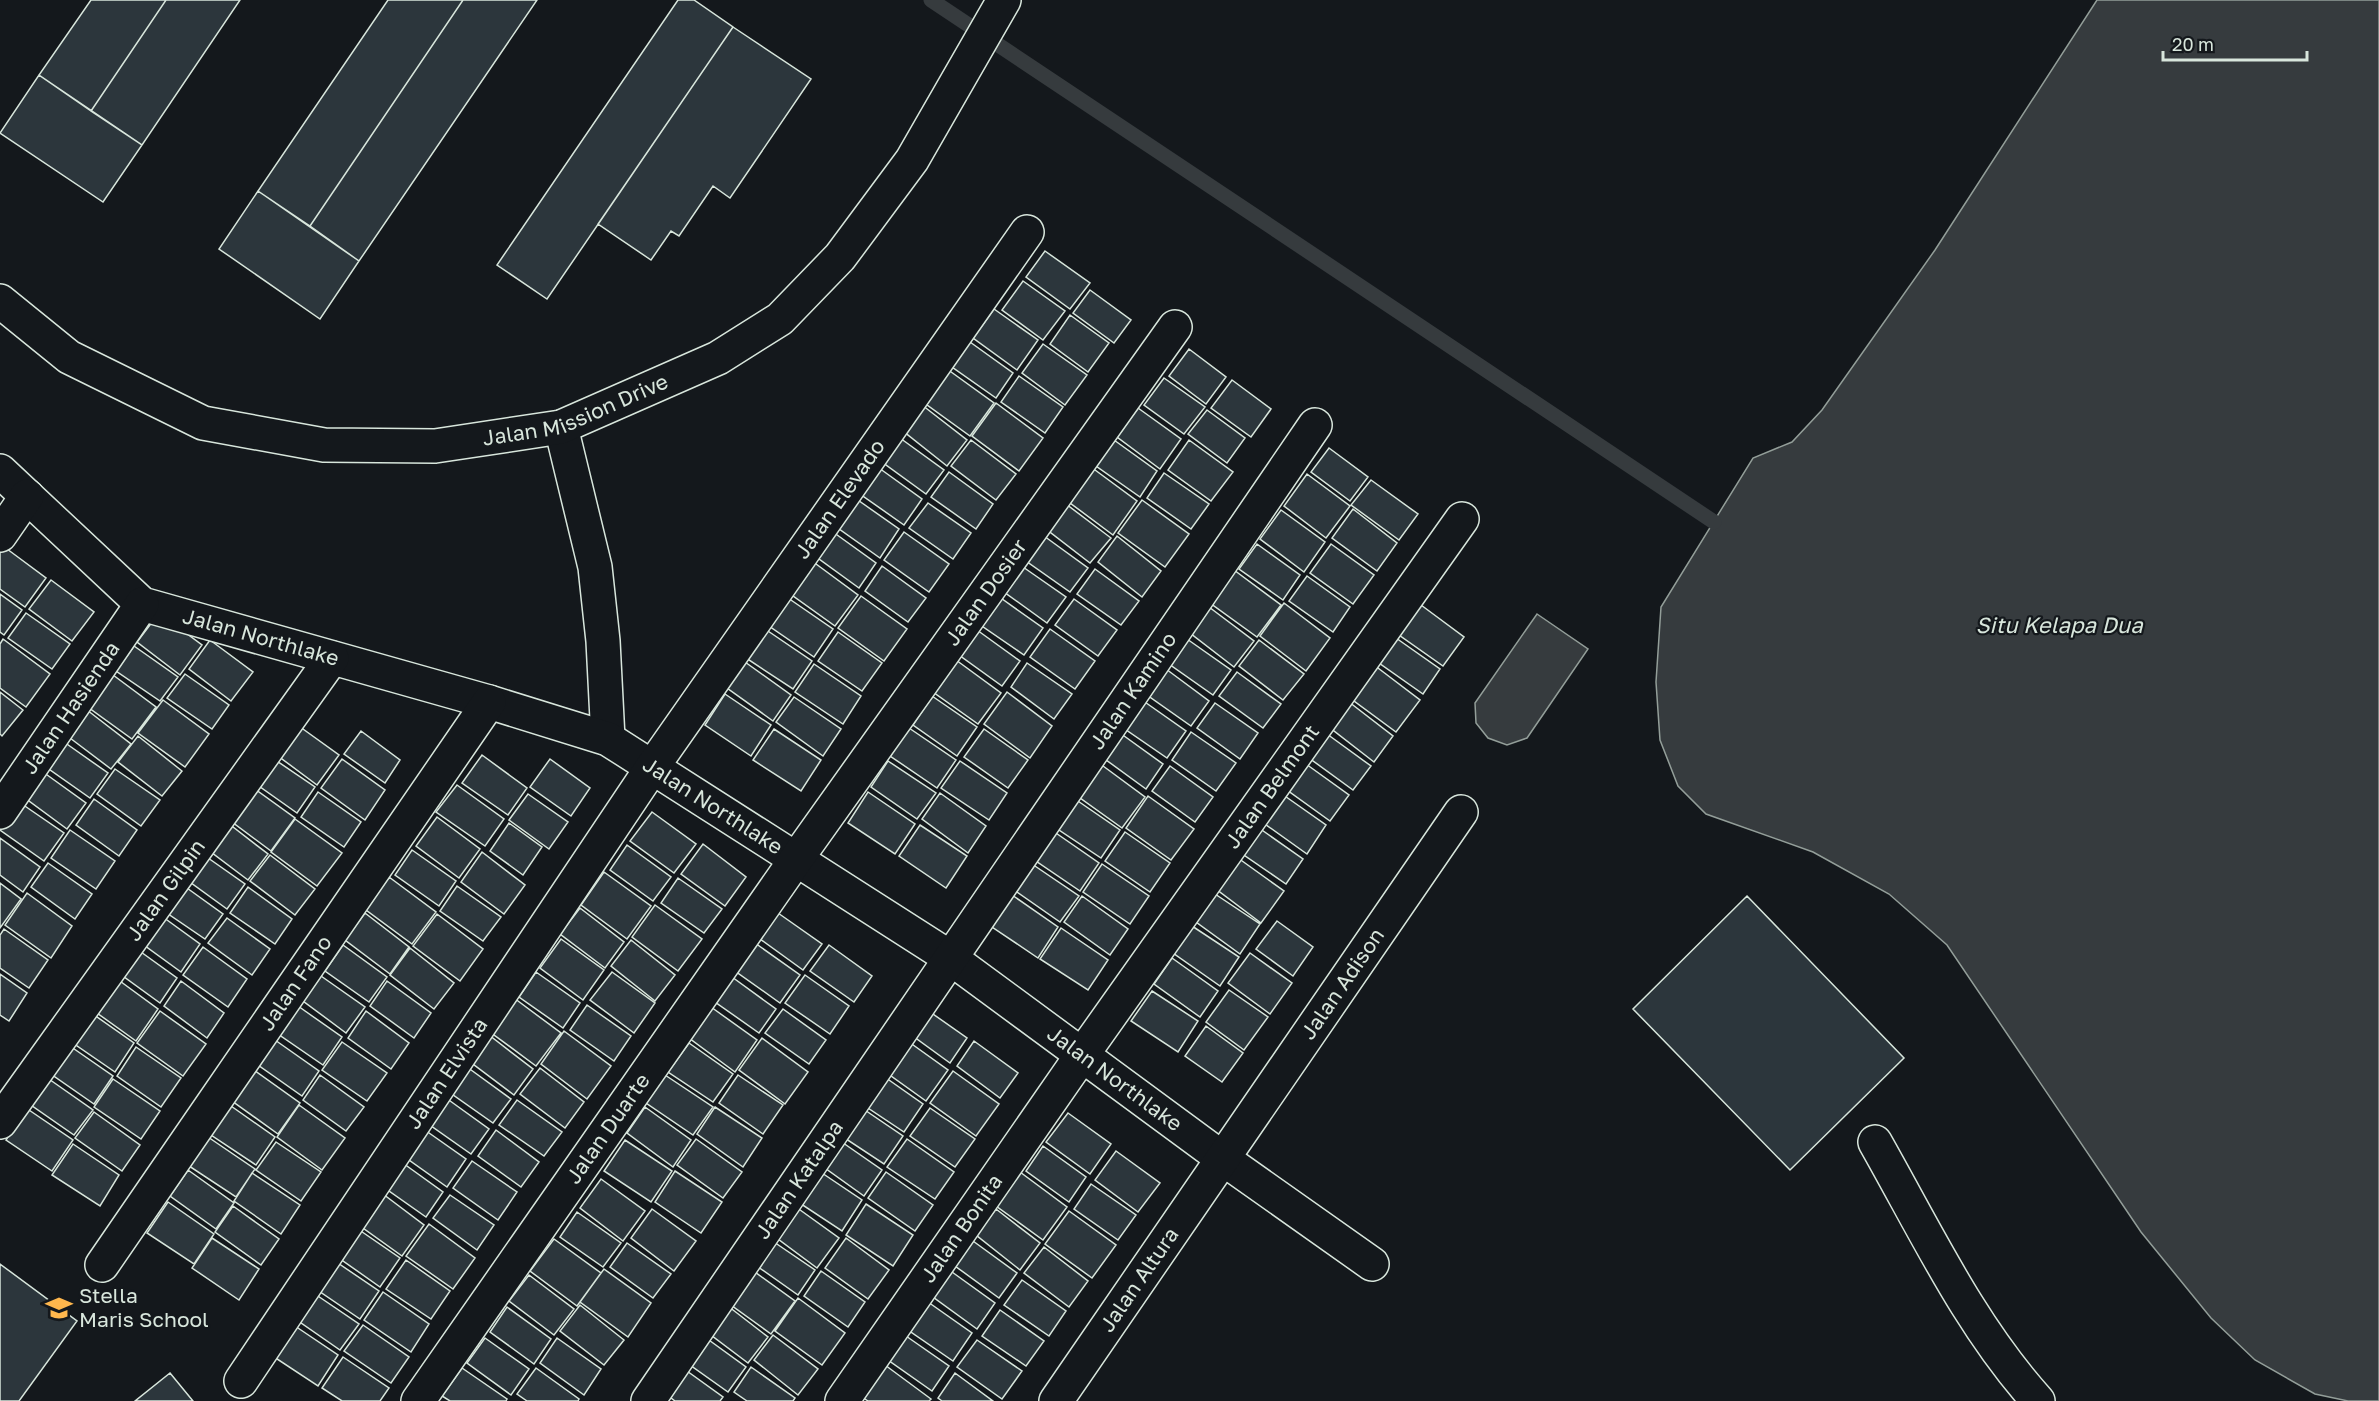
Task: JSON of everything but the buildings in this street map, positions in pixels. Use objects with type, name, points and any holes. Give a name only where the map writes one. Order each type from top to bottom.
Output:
[{"type":"street","name":"Jalan Mission Drive","points":[[0,301],[69,357],[203,423],[336,445],[435,446],[561,427],[718,358],[780,319],[840,257],[912,160],[1004,0]]},
{"type":"street","name":"Jalan Elevado","points":[[653,766],[1027,232]]},
{"type":"street","name":"Jalan Dosier","points":[[796,858],[1175,327]]},
{"type":"street","name":"Jalan Kamino","points":[[949,957],[1315,425]]},
{"type":"street","points":[[561,427],[595,567],[603,641],[608,739]]},
{"type":"street","name":"Jalan Northlake","points":[[0,471],[142,604],[489,702],[608,739],[949,957],[1222,1158],[1372,1264]]},
{"type":"street","points":[[0,535],[27,496]]},
{"type":"street","name":"Jalan Belmont","points":[[1082,1055],[1461,519]]},
{"type":"street","name":"Jalan Hasienda","points":[[0,812],[142,604]]},
{"type":"street","name":"Jalan Gilpin","points":[[0,1122],[332,658]]},
{"type":"street","name":"Jalan Fano","points":[[102,1265],[489,702]]},
{"type":"street","name":"Jalan Elvista","points":[[241,1381],[653,766]]},
{"type":"street","name":"Jalan Adison","points":[[1222,1158],[1461,812]]},
{"type":"street","name":"Jalan Duarte","points":[[418,1401],[796,858]]},
{"type":"street","name":"Jalan Katalpa","points":[[648,1401],[949,957]]},
{"type":"street","name":"Jalan Bonita","points":[[842,1401],[1082,1055]]},
{"type":"street","points":[[1875,1142],[1977,1321],[2020,1381],[2038,1401]]},
{"type":"street","name":"Jalan Altura","points":[[1056,1401],[1222,1158]]},
{"type":"water","name":"Situ Kelapa Dua","points":[[2097,0],[2379,0],[2379,1401],[2348,1401],[2315,1394],[2255,1360],[2211,1318],[2141,1232],[1947,945],[1889,894],[1813,852],[1706,814],[1678,786],[1660,740],[1656,682],[1661,607],[1753,458],[1792,442],[1822,410],[1935,250]]},
{"type":"water","points":[[1537,614],[1588,649],[1527,738],[1507,745],[1488,738],[1476,723],[1475,703]]},
{"type":"waterway","points":[[931,0],[1714,522]]},
{"type":"place","name":"Stella Maris School","points":[[59,1308]]}]
